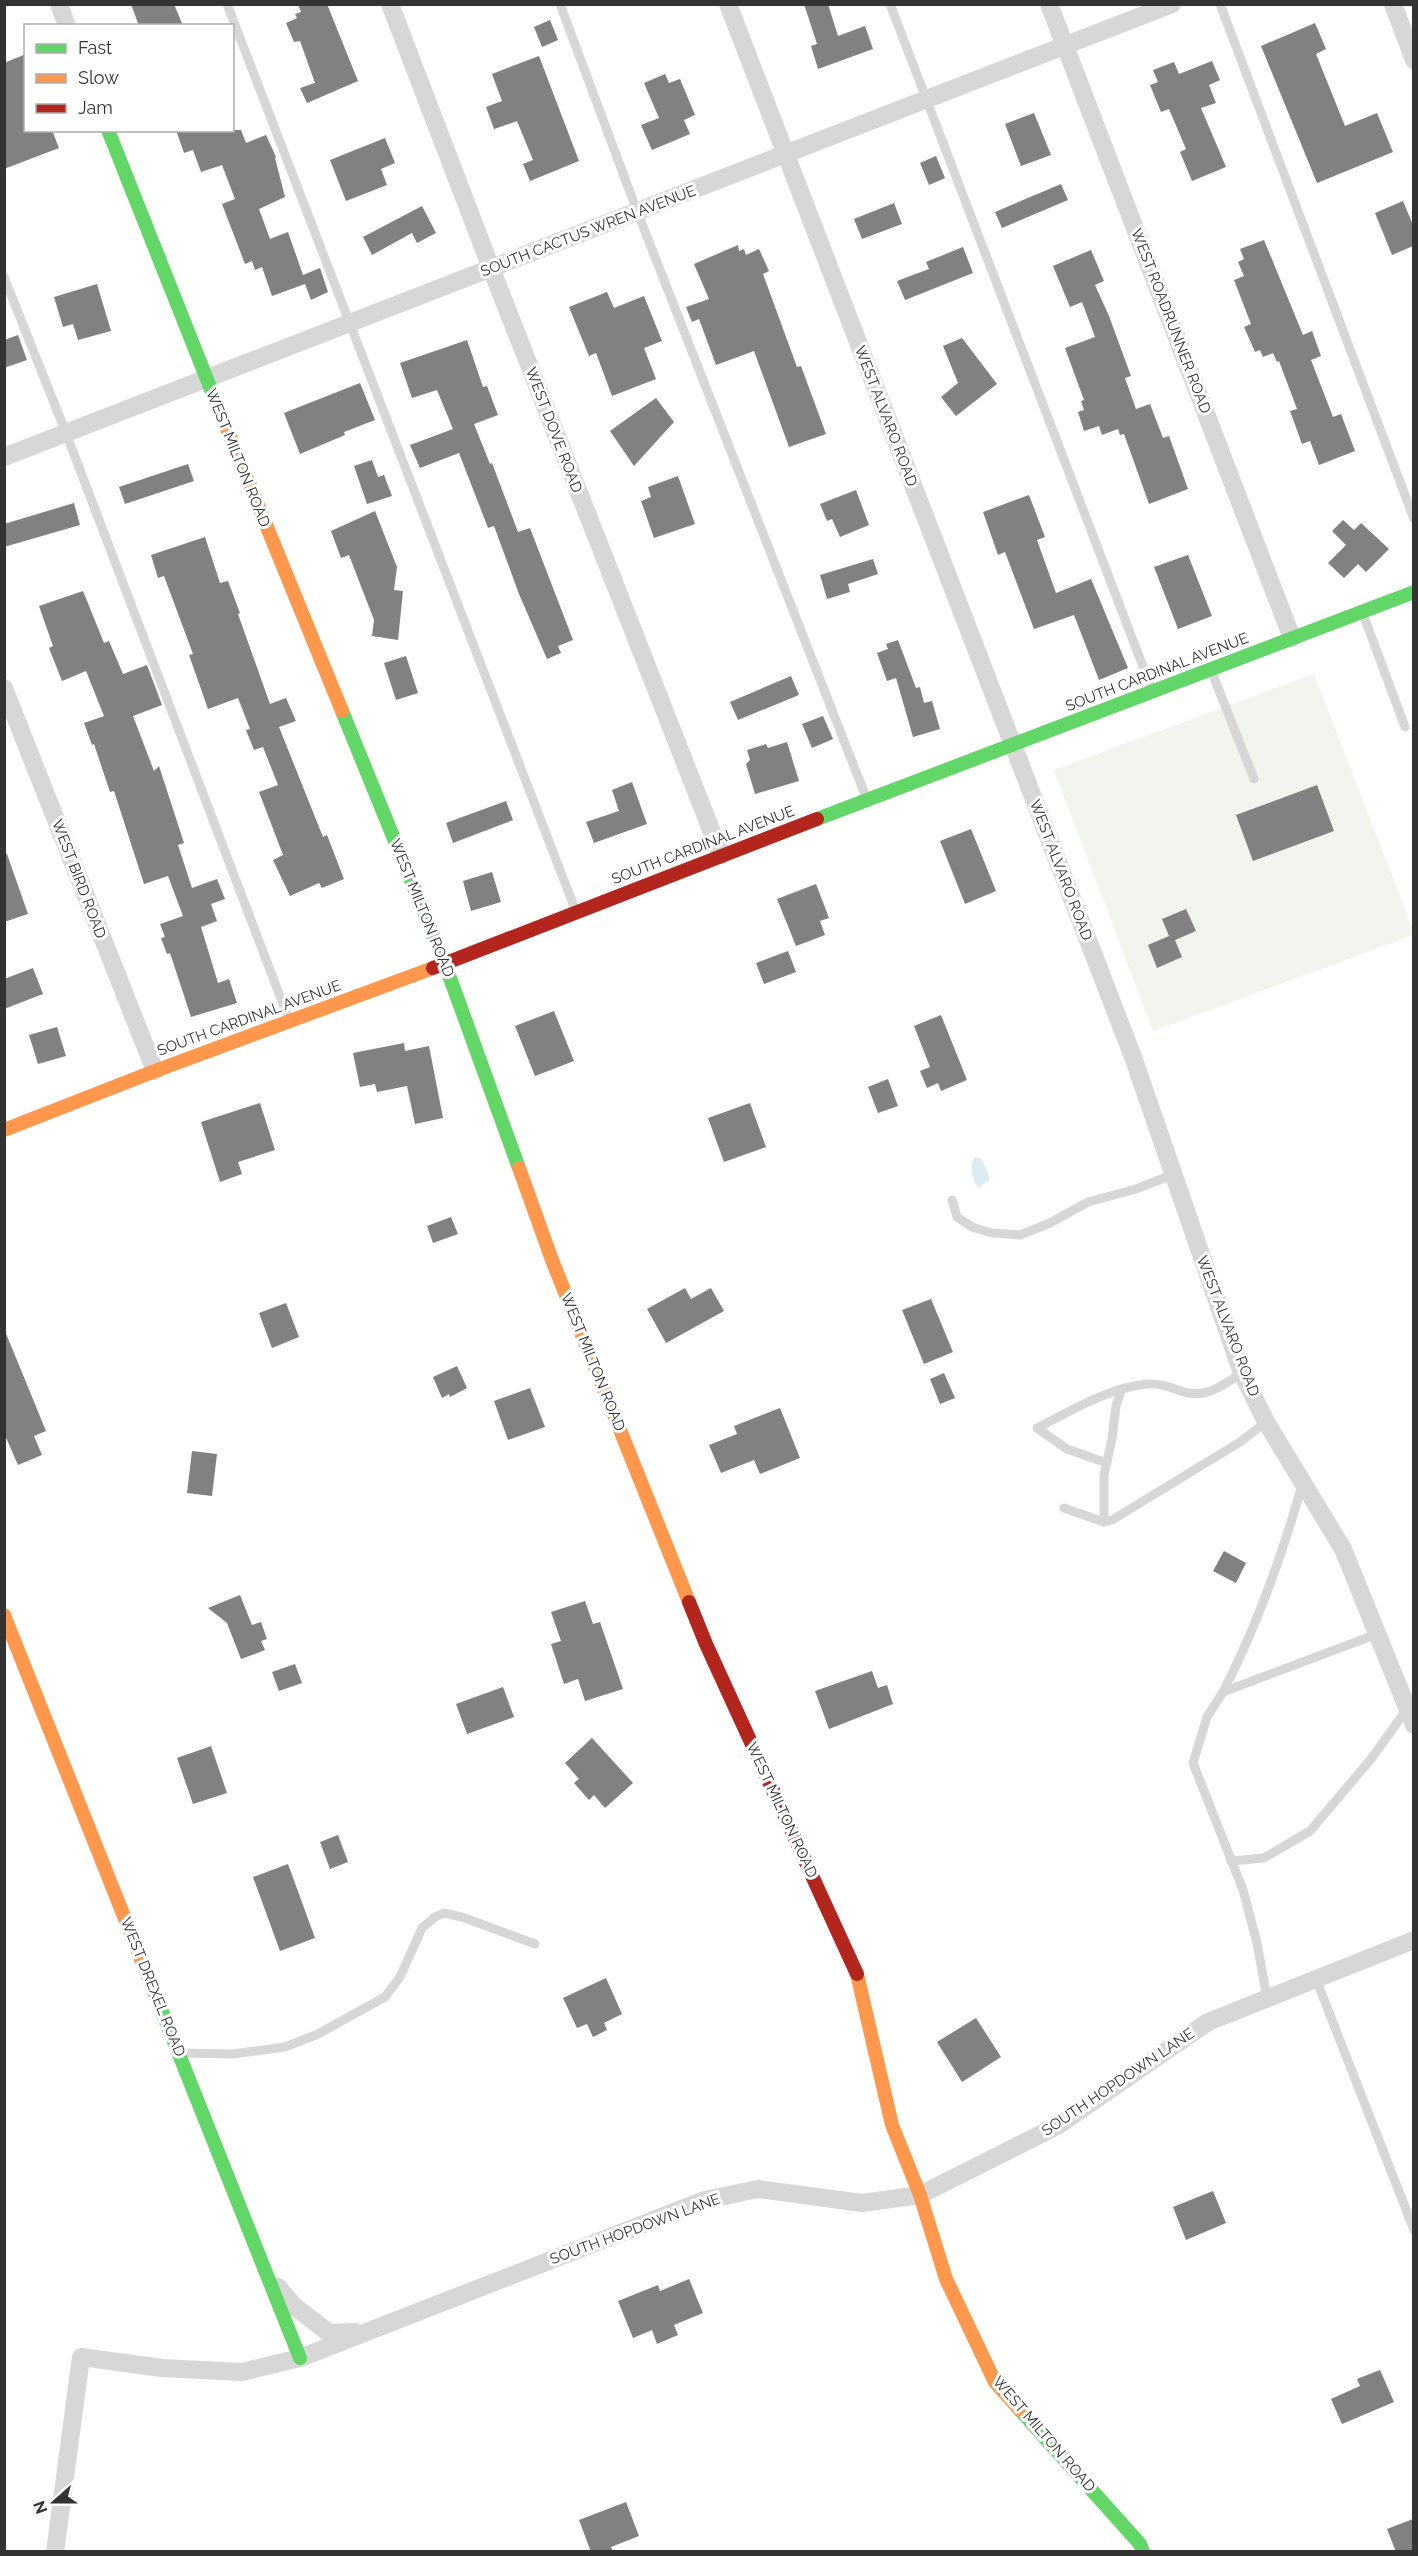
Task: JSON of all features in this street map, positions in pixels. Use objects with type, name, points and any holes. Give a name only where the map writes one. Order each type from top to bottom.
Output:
[{"type":"street","points":[[59,4],[66,24]]},
{"type":"street","name":"WEST DOVE ROAD","points":[[390,4],[721,855]]},
{"type":"street","name":"WEST ALVARO ROAD","points":[[728,4],[1133,1057],[1242,1372],[1266,1422],[1343,1549],[1410,1717]]},
{"type":"street","name":"WEST ROADRUNNER ROAD","points":[[1049,4],[1292,638]]},
{"type":"street","name":"SOUTH CACTUS WREN AVENUE","points":[[4,457],[1172,4]]},
{"type":"street","points":[[1393,4],[1413,60]]},
{"type":"street","name":"WEST MILTON ROAD","points":[[109,132],[206,379],[445,963],[552,1260],[706,1644],[857,1971],[892,2125],[920,2195],[946,2279],[995,2382],[1140,2544],[1143,2552]]},
{"type":"street","name":"SOUTH CARDINAL AVENUE","points":[[6,1125],[290,1022],[721,855],[1013,746],[1413,592]]},
{"type":"street","name":"WEST BIRD ROAD","points":[[4,688],[154,1071]]},
{"type":"street","name":"WEST DREXEL ROAD","points":[[4,1615],[300,2358]]},
{"type":"street","name":"SOUTH HOPDOWN LANE","points":[[55,2552],[81,2357],[162,2368],[242,2372],[300,2358],[705,2200],[758,2189],[862,2203],[920,2195],[1057,2126],[1208,2022],[1413,1940]]},
{"type":"street","points":[[267,2274],[294,2306],[328,2333],[369,2331]]},
{"type":"lane","points":[[227,4],[576,912]]},
{"type":"lane","points":[[560,4],[638,212],[867,800]]},
{"type":"lane","points":[[890,4],[1153,692]]},
{"type":"lane","points":[[1220,4],[1413,519]]},
{"type":"lane","points":[[4,277],[66,433],[290,1022]]},
{"type":"lane","points":[[1362,612],[1405,727]]},
{"type":"lane","points":[[1210,669],[1254,779]]},
{"type":"lane","points":[[952,1200],[957,1217],[972,1227],[992,1233],[1020,1235],[1050,1223],[1088,1202],[1136,1190],[1174,1174]]},
{"type":"lane","points":[[1107,1463],[1067,1449],[1037,1428],[1121,1391],[1150,1384],[1202,1395],[1217,1389],[1242,1372]]},
{"type":"lane","points":[[1104,1522],[1104,1475],[1116,1406],[1121,1391]]},
{"type":"lane","points":[[1064,1508],[1104,1522],[1239,1442],[1266,1422]]},
{"type":"lane","points":[[1266,1998],[1257,1943],[1243,1890],[1193,1763],[1207,1717],[1240,1660],[1284,1548],[1303,1482]]},
{"type":"lane","points":[[1223,1692],[1377,1634]]},
{"type":"lane","points":[[1231,1861],[1264,1858],[1310,1831],[1410,1717]]},
{"type":"lane","points":[[179,2053],[233,2054],[285,2047],[318,2034],[385,1996],[400,1977],[422,1928],[444,1913],[462,1917],[535,1944]]},
{"type":"lane","points":[[1316,1979],[1413,2230]]},
{"type":"shaded area","points":[[1314,674],[1413,935],[1153,1031],[1054,770]]},
{"type":"shaded area","points":[[975,1157],[982,1159],[990,1179],[979,1188],[972,1173]]},
{"type":"building","points":[[131,4],[174,4],[182,24],[138,24]]},
{"type":"building","points":[[298,4],[327,4],[358,81],[307,103],[300,88],[315,83],[300,41],[294,42],[286,23],[297,18],[295,14],[301,12]]},
{"type":"building","points":[[804,4],[828,4],[838,36],[865,26],[873,49],[818,69],[811,46],[817,44]]},
{"type":"building","points":[[550,20],[558,40],[542,47],[534,27]]},
{"type":"building","points":[[1315,23],[1326,49],[1316,54],[1345,126],[1377,113],[1393,152],[1317,183],[1261,46]]},
{"type":"building","points":[[24,55],[24,132],[53,132],[59,148],[4,169],[4,63]]},
{"type":"building","points":[[539,56],[579,161],[530,181],[523,164],[533,160],[517,121],[494,129],[486,107],[502,101],[492,74]]},
{"type":"building","points":[[1212,61],[1220,80],[1209,85],[1216,103],[1201,108],[1226,167],[1192,181],[1180,152],[1186,149],[1169,109],[1161,112],[1150,85],[1158,82],[1153,70],[1174,62],[1179,74]]},
{"type":"building","points":[[665,74],[669,83],[680,79],[695,115],[684,120],[690,134],[652,150],[641,125],[659,118],[644,83]]},
{"type":"building","points":[[1034,113],[1051,155],[1021,166],[1005,124]]},
{"type":"building","points":[[241,130],[246,143],[266,135],[276,157],[285,197],[259,209],[270,239],[288,232],[303,275],[320,268],[328,292],[311,300],[305,284],[272,296],[262,267],[255,270],[252,261],[245,264],[222,204],[235,199],[222,165],[201,172],[193,150],[184,153],[177,132]]},
{"type":"building","points":[[385,138],[395,163],[381,169],[387,185],[346,201],[330,160]]},
{"type":"building","points":[[936,156],[945,178],[929,185],[920,163]]},
{"type":"building","points":[[1061,184],[1068,200],[1002,228],[995,212]]},
{"type":"building","points":[[1403,201],[1413,225],[1413,246],[1392,255],[1375,213]]},
{"type":"building","points":[[894,203],[902,224],[862,239],[854,219]]},
{"type":"building","points":[[422,206],[436,233],[417,243],[412,233],[372,255],[363,237]]},
{"type":"building","points":[[1264,240],[1303,335],[1312,331],[1321,356],[1311,360],[1333,417],[1341,414],[1355,451],[1319,465],[1310,441],[1302,444],[1290,411],[1297,409],[1279,361],[1277,362],[1273,353],[1263,357],[1260,350],[1255,352],[1244,327],[1251,324],[1234,280],[1244,276],[1238,262],[1244,259],[1240,249]]},
{"type":"building","points":[[738,245],[739,251],[744,249],[746,255],[759,249],[769,271],[763,274],[797,367],[801,366],[826,434],[789,447],[754,351],[716,365],[699,319],[692,322],[686,307],[709,299],[694,264]]},
{"type":"building","points":[[963,247],[973,273],[905,300],[897,281],[929,269],[926,262]]},
{"type":"building","points":[[1091,250],[1104,281],[1095,285],[1131,376],[1125,378],[1136,409],[1150,404],[1163,438],[1169,436],[1188,489],[1149,504],[1124,434],[1120,435],[1118,429],[1102,435],[1099,426],[1084,431],[1078,412],[1084,410],[1081,401],[1084,400],[1065,348],[1095,337],[1082,302],[1070,307],[1053,266]]},
{"type":"building","points":[[97,284],[111,331],[78,340],[73,324],[63,327],[54,297]]},
{"type":"building","points":[[607,292],[614,308],[644,296],[662,341],[644,348],[656,379],[612,396],[596,353],[589,356],[569,307]]},
{"type":"building","points":[[18,335],[27,360],[4,368],[4,340]]},
{"type":"building","points":[[962,338],[997,384],[956,416],[941,397],[958,383],[943,346]]},
{"type":"building","points":[[467,340],[483,387],[487,386],[498,415],[474,424],[490,464],[492,463],[518,532],[530,528],[573,640],[558,646],[561,653],[547,659],[519,594],[494,526],[488,528],[459,453],[420,468],[410,445],[453,429],[437,390],[412,398],[400,363]]},
{"type":"building","points":[[360,383],[375,420],[344,432],[345,435],[300,454],[284,413]]},
{"type":"building","points":[[656,398],[674,422],[634,466],[610,431]]},
{"type":"building","points":[[372,460],[378,477],[384,475],[392,496],[367,504],[354,466]]},
{"type":"building","points":[[188,464],[194,481],[125,504],[119,487]]},
{"type":"building","points":[[678,476],[695,524],[654,538],[641,501],[651,497],[648,487]]},
{"type":"building","points":[[856,490],[869,525],[840,537],[832,519],[827,521],[820,504]]},
{"type":"building","points":[[1029,495],[1045,537],[1037,540],[1056,593],[1091,579],[1128,668],[1099,680],[1074,615],[1034,629],[1005,552],[998,555],[983,512]]},
{"type":"building","points":[[74,503],[80,525],[4,547],[4,524]]},
{"type":"building","points":[[375,511],[397,567],[394,590],[403,591],[398,640],[372,636],[374,620],[349,555],[341,558],[331,531]]},
{"type":"building","points":[[1343,520],[1354,530],[1361,523],[1389,549],[1366,572],[1358,564],[1344,578],[1328,563],[1346,545],[1332,531]]},
{"type":"building","points":[[205,537],[220,583],[228,581],[270,704],[286,698],[296,721],[279,727],[323,837],[327,835],[344,879],[322,888],[319,883],[290,896],[273,860],[283,855],[259,792],[278,785],[263,747],[254,750],[246,730],[250,729],[238,698],[208,709],[189,655],[193,654],[164,576],[158,578],[151,555]]},
{"type":"building","points":[[1188,555],[1212,616],[1178,629],[1154,567]]},
{"type":"building","points":[[873,559],[878,574],[848,584],[850,592],[827,599],[820,575]]},
{"type":"building","points":[[83,591],[104,643],[109,641],[123,674],[147,665],[162,705],[133,716],[154,771],[159,766],[184,843],[178,845],[192,888],[217,879],[225,899],[211,904],[217,921],[201,927],[218,983],[229,979],[237,1003],[191,1017],[170,953],[167,954],[161,938],[165,937],[160,924],[183,916],[168,876],[144,884],[114,791],[110,792],[94,744],[92,745],[84,723],[104,716],[86,671],[62,681],[49,648],[53,646],[39,606]]},
{"type":"building","points":[[898,640],[916,688],[920,687],[924,703],[932,701],[940,729],[913,737],[896,678],[887,681],[877,653],[888,649],[886,644]]},
{"type":"building","points":[[406,656],[418,693],[396,700],[384,663]]},
{"type":"building","points":[[791,676],[799,695],[738,720],[730,702]]},
{"type":"building","points":[[823,716],[833,739],[812,748],[802,724]]},
{"type":"building","points":[[787,742],[799,781],[755,794],[746,764],[750,760],[747,750],[766,744],[768,748]]},
{"type":"building","points":[[632,782],[647,824],[594,843],[586,822],[619,811],[612,790]]},
{"type":"building","points":[[1317,785],[1334,831],[1253,861],[1236,815]]},
{"type":"building","points":[[506,801],[513,820],[453,843],[446,823]]},
{"type":"building","points":[[971,829],[996,891],[965,904],[940,841]]},
{"type":"building","points":[[4,854],[7,854],[28,914],[4,922]]},
{"type":"building","points":[[492,872],[501,902],[471,911],[463,881]]},
{"type":"building","points":[[816,884],[829,918],[820,921],[825,935],[796,946],[777,899]]},
{"type":"building","points":[[1186,909],[1196,931],[1175,940],[1182,957],[1157,968],[1148,945],[1169,936],[1162,919]]},
{"type":"building","points":[[788,951],[796,972],[764,984],[756,963]]},
{"type":"building","points":[[33,968],[43,994],[4,1009],[4,979]]},
{"type":"building","points":[[554,1011],[574,1061],[535,1076],[515,1026]]},
{"type":"building","points":[[941,1015],[967,1080],[941,1091],[938,1083],[927,1088],[920,1071],[930,1067],[914,1026]]},
{"type":"building","points":[[57,1027],[66,1056],[38,1064],[29,1035]]},
{"type":"building","points":[[404,1043],[405,1051],[429,1046],[443,1118],[415,1124],[407,1086],[377,1092],[375,1084],[360,1087],[353,1053]]},
{"type":"building","points":[[888,1079],[898,1106],[878,1113],[868,1087]]},
{"type":"building","points":[[260,1103],[275,1150],[238,1162],[242,1174],[220,1182],[201,1122]]},
{"type":"building","points":[[750,1103],[766,1147],[724,1162],[708,1118]]},
{"type":"building","points":[[451,1217],[458,1234],[433,1243],[427,1226]]},
{"type":"building","points":[[685,1288],[691,1299],[711,1288],[724,1311],[666,1343],[647,1309]]},
{"type":"building","points":[[931,1299],[953,1352],[924,1364],[902,1310]]},
{"type":"building","points":[[286,1303],[299,1337],[272,1348],[259,1313]]},
{"type":"building","points":[[5,1331],[46,1431],[34,1436],[42,1455],[18,1465],[4,1433]]},
{"type":"building","points":[[457,1366],[467,1388],[450,1397],[449,1394],[442,1398],[433,1377]]},
{"type":"building","points":[[944,1373],[955,1398],[940,1404],[930,1379]]},
{"type":"building","points":[[530,1388],[545,1427],[508,1440],[494,1401]]},
{"type":"building","points":[[780,1408],[800,1458],[760,1474],[754,1460],[721,1473],[709,1445],[737,1434],[734,1426]]},
{"type":"building","points":[[192,1451],[217,1454],[212,1496],[187,1493]]},
{"type":"building","points":[[1224,1551],[1246,1563],[1236,1583],[1213,1571]]},
{"type":"building","points":[[240,1595],[252,1625],[261,1622],[267,1639],[261,1641],[265,1650],[241,1659],[227,1623],[208,1608]]},
{"type":"building","points":[[585,1601],[593,1624],[600,1622],[623,1689],[585,1701],[578,1679],[564,1684],[551,1644],[561,1641],[551,1612]]},
{"type":"building","points":[[295,1664],[302,1683],[279,1691],[272,1672]]},
{"type":"building","points":[[872,1671],[878,1688],[887,1685],[893,1704],[829,1729],[815,1691]]},
{"type":"building","points":[[503,1687],[514,1717],[467,1734],[456,1704]]},
{"type":"building","points":[[592,1738],[633,1783],[605,1808],[594,1795],[589,1800],[574,1783],[579,1779],[565,1763]]},
{"type":"building","points":[[211,1746],[227,1793],[193,1804],[177,1758]]},
{"type":"building","points":[[338,1835],[348,1862],[330,1869],[320,1842]]},
{"type":"building","points":[[288,1864],[315,1938],[280,1951],[253,1877]]},
{"type":"building","points":[[606,1978],[622,2014],[604,2023],[607,2030],[593,2037],[587,2024],[577,2028],[563,1998]]},
{"type":"building","points":[[976,2018],[1001,2057],[962,2082],[937,2042]]},
{"type":"building","points":[[1213,2191],[1226,2223],[1186,2240],[1173,2207]]},
{"type":"building","points":[[689,2279],[703,2313],[674,2325],[678,2335],[657,2344],[652,2330],[633,2338],[618,2301],[658,2285],[660,2291]]},
{"type":"building","points":[[1380,2370],[1394,2402],[1342,2424],[1331,2399],[1360,2386],[1357,2379]]},
{"type":"building","points":[[626,2502],[639,2536],[611,2547],[613,2552],[591,2552],[579,2520]]},
{"type":"building","points":[[1413,2519],[1413,2552],[1396,2552],[1387,2529]]},
{"type":"traffic: fast","points":[[109,132],[218,407]]},
{"type":"traffic: fast","points":[[817,819],[1414,592]]},
{"type":"traffic: fast","points":[[342,711],[445,964],[519,1168]]},
{"type":"traffic: fast","points":[[141,1959],[300,2358]]},
{"type":"traffic: fast","points":[[1020,2410],[1140,2544],[1143,2552]]},
{"type":"traffic: slow","points":[[218,407],[342,711]]},
{"type":"traffic: slow","points":[[4,1130],[155,1071],[433,968]]},
{"type":"traffic: slow","points":[[519,1168],[552,1260],[689,1602]]},
{"type":"traffic: slow","points":[[4,1615],[141,1959]]},
{"type":"traffic: slow","points":[[857,1974],[892,2125],[920,2195],[946,2279],[995,2382],[1020,2410]]},
{"type":"traffic: jam","points":[[433,968],[817,819]]},
{"type":"traffic: jam","points":[[689,1602],[857,1974]]}]
